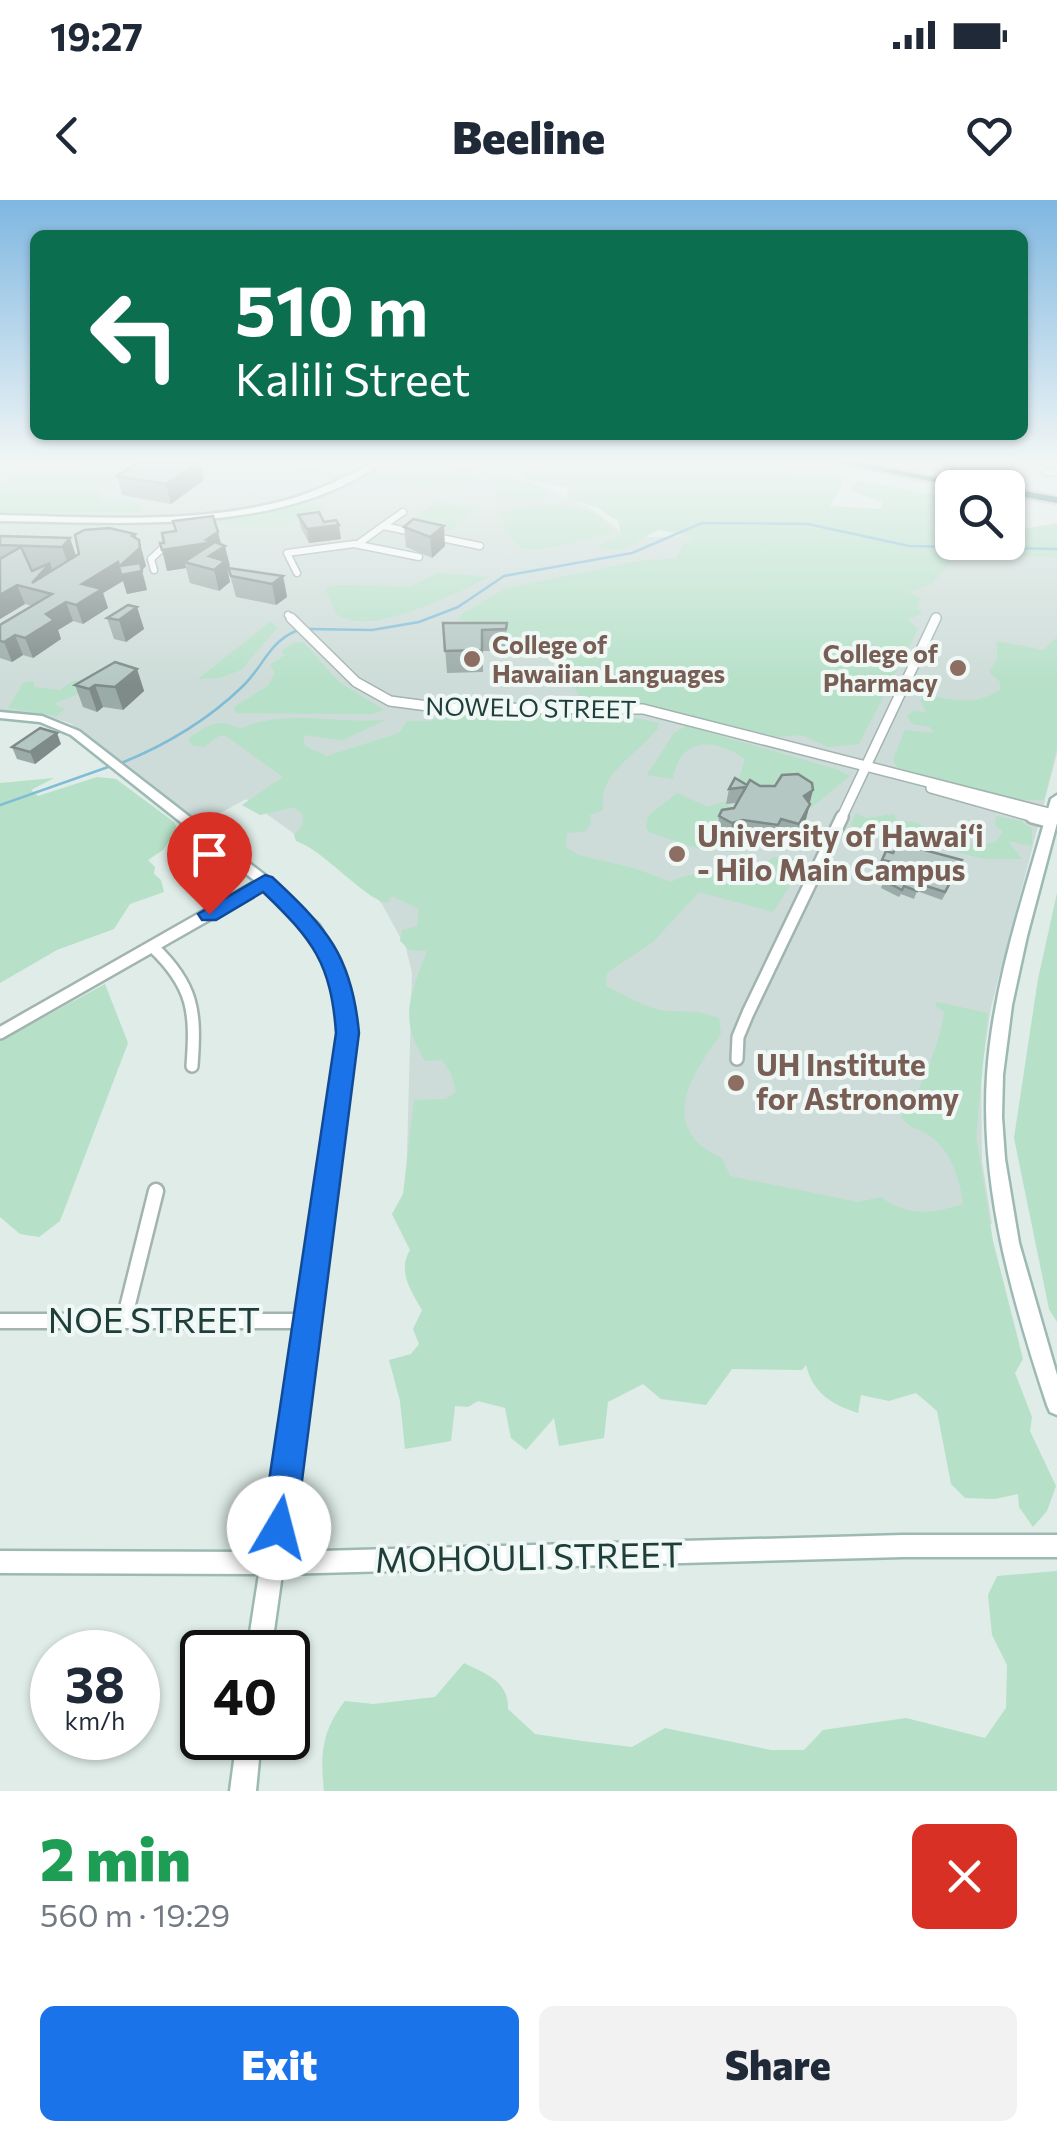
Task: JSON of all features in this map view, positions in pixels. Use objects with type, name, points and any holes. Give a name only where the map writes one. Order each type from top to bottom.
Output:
[{"type":"street","points":[[358,544],[367,537]]},
{"type":"street","points":[[438,537],[480,546]]},
{"type":"street","points":[[154,570],[151,559],[170,541]]},
{"type":"street","points":[[297,573],[287,553],[358,544],[419,557]]},
{"type":"street","name":"NOWELO STREET","points":[[288,615],[356,682],[380,697],[402,704],[443,708],[631,708],[1052,818]]},
{"type":"street","points":[[736,1058],[738,1037],[748,1013],[937,617]]},
{"type":"street","points":[[0,715],[32,717],[63,726],[265,882],[314,928],[332,958],[344,993],[348,1033],[263,1630]]},
{"type":"street","points":[[1057,799],[1002,1014],[995,1105],[997,1164],[1005,1214],[1057,1405]]},
{"type":"street","points":[[0,1034],[265,882]]},
{"type":"street","points":[[153,947],[186,982],[192,998],[196,1016],[192,1066]]},
{"type":"street","points":[[124,1320],[156,1191]]},
{"type":"street","name":"NOE STREET","points":[[0,1321],[309,1320]]},
{"type":"street","name":"MOHOULI STREET","points":[[0,1562],[274,1563],[903,1546],[1057,1546]]},
{"type":"street","points":[[243,1791],[247,1760]]},
{"type":"shaded area","name":"University of Hawaiʻi - Hilo Main Campus","points":[[0,537],[784,537],[935,548],[935,560],[1025,560],[1025,552],[1057,553],[1057,753],[991,1007],[981,1074],[982,1161],[992,1224],[406,1190],[412,973],[406,948],[382,904],[365,885],[246,799],[202,823],[70,723],[36,713],[0,711]]},
{"type":"green space","points":[[511,537],[597,537],[537,550],[520,548]]},
{"type":"green space","points":[[615,537],[646,537],[623,549],[597,546]]},
{"type":"green space","points":[[694,537],[935,537],[935,560],[952,560],[932,584],[909,592],[920,598],[917,606],[922,614],[908,619],[918,629],[859,744],[828,747],[801,735],[779,737],[640,704],[583,703],[556,652],[561,649],[554,644],[459,620],[462,614],[504,589],[638,561],[676,558],[683,545]]},
{"type":"green space","points":[[1025,537],[1057,537],[1057,557],[1025,556]]},
{"type":"green space","points":[[437,573],[490,577],[436,602],[372,621],[337,615],[325,588],[410,587]]},
{"type":"green space","points":[[271,621],[277,628],[241,670],[220,678],[198,679]]},
{"type":"green space","points":[[1057,637],[1057,747],[1044,800],[1017,800],[897,768],[893,759],[905,730],[934,733],[930,727],[912,724],[907,716],[914,710],[927,713],[920,700],[927,695],[964,700],[991,695],[1000,690],[1000,682],[989,672],[997,659],[997,641],[1043,650]]},
{"type":"green space","points":[[295,642],[304,643],[339,682],[384,710],[372,714],[236,713],[234,707],[269,685],[275,672],[270,665]]},
{"type":"green space","points":[[95,679],[83,692],[53,704],[65,709],[57,716],[8,708],[23,683],[33,681],[35,687],[60,690],[73,681]]},
{"type":"green space","points":[[611,713],[659,723],[658,728],[613,774],[606,785],[603,810],[590,815],[591,824],[584,832],[567,833],[566,847],[578,855],[634,868],[671,882],[698,874],[746,873],[773,857],[794,858],[800,869],[773,912],[699,892],[653,942],[607,973],[606,986],[645,1005],[719,1018],[721,1034],[691,1084],[685,1117],[690,1132],[702,1146],[722,1158],[730,1176],[858,1202],[881,1197],[910,1211],[963,1204],[957,1175],[942,1147],[901,1117],[922,1083],[939,1037],[944,1012],[935,1006],[937,1002],[988,1013],[976,1135],[993,1241],[1023,1359],[1015,1373],[1032,1417],[1030,1431],[1056,1486],[1047,1511],[1033,1527],[1019,1507],[1018,1494],[995,1499],[965,1498],[951,1484],[937,1411],[916,1393],[889,1401],[861,1395],[858,1413],[824,1396],[806,1365],[802,1370],[732,1369],[706,1405],[661,1399],[643,1384],[608,1402],[604,1438],[559,1446],[554,1418],[526,1450],[511,1438],[505,1408],[478,1401],[468,1407],[455,1406],[451,1441],[405,1449],[400,1401],[389,1360],[411,1354],[419,1344],[413,1329],[422,1310],[405,1273],[410,1250],[392,1214],[403,1194],[414,1100],[445,1099],[456,1092],[451,1073],[442,1060],[425,1061],[409,1019],[412,994],[427,951],[410,950],[400,941],[402,930],[417,926],[419,909],[392,896],[387,903],[378,900],[296,841],[294,835],[302,826],[303,815],[294,807],[260,815],[242,805],[283,777],[226,736],[219,736],[204,747],[191,745],[188,739],[219,723],[240,729],[274,719],[385,720],[343,740],[303,735],[305,746],[327,756],[399,733],[407,721],[432,721],[440,715]]},
{"type":"green space","points":[[686,726],[850,776],[811,808],[806,806],[812,796],[809,789],[792,782],[777,782],[767,789],[736,788],[745,759],[721,746],[709,744],[690,749],[676,766],[673,779],[647,775],[674,733]]},
{"type":"green space","points":[[97,777],[116,779],[174,822],[177,828],[163,850],[148,860],[155,867],[154,874],[161,880],[164,892],[130,904],[114,929],[57,950],[0,983],[0,783],[54,778],[31,790],[38,796]]},
{"type":"green space","points":[[677,793],[708,807],[726,801],[732,812],[714,821],[712,832],[739,843],[736,852],[725,852],[731,841],[712,836],[706,846],[711,848],[709,852],[646,828],[648,816]]},
{"type":"green space","points":[[856,813],[866,818],[894,814],[896,820],[919,823],[944,839],[976,845],[995,842],[1003,832],[995,825],[996,816],[1021,821],[1032,829],[1032,846],[1008,841],[1022,859],[984,859],[850,826]]},
{"type":"green space","points":[[1057,893],[1057,1322],[1049,1309],[1014,1138],[1038,979]]},
{"type":"green space","points":[[105,984],[128,1043],[60,1221],[39,1237],[20,1234],[0,1217],[0,1041]]},
{"type":"green space","points":[[1057,1571],[1057,1791],[324,1791],[324,1743],[331,1722],[345,1701],[373,1704],[435,1697],[464,1663],[500,1685],[508,1709],[535,1734],[582,1741],[632,1747],[665,1728],[771,1750],[804,1750],[823,1730],[906,1718],[985,1738],[1006,1708],[1007,1665],[992,1635],[988,1595],[997,1576]]},
{"type":"building","points":[[0,537],[70,538],[62,547],[0,545]]},
{"type":"building","points":[[75,537],[134,537],[140,548],[120,566],[140,563],[142,571],[121,575],[118,562],[82,584],[102,589],[76,605],[66,602],[46,614],[54,620],[25,638],[15,635],[0,641],[0,625],[52,594],[17,585],[0,595],[0,559],[21,547],[32,571],[50,563],[32,583],[79,554]]},
{"type":"building","points":[[163,537],[210,537],[206,540],[214,542],[162,550],[160,543],[164,543]]},
{"type":"building","points":[[215,542],[225,546],[209,556],[225,561],[214,570],[184,562]]},
{"type":"building","points":[[228,568],[283,576],[272,584],[231,576]]},
{"type":"building","points":[[128,605],[137,607],[119,620],[107,618]]},
{"type":"building","points":[[443,623],[507,623],[506,629],[482,630],[482,650],[445,651]]},
{"type":"building","points":[[115,662],[137,669],[115,687],[95,685],[89,689],[75,685]]},
{"type":"building","points":[[40,728],[57,733],[30,752],[12,747]]},
{"type":"building","points":[[798,774],[812,783],[813,790],[804,796],[810,804],[799,824],[781,819],[778,825],[743,820],[732,823],[719,816],[722,810],[734,808],[746,787],[729,789],[735,778],[747,785],[750,780],[760,786],[775,786],[782,775]]},
{"type":"building","points":[[898,843],[962,860],[945,892],[920,884],[917,891],[904,886],[902,890],[883,880],[891,862],[882,860],[886,851],[893,853]]},
{"type":"waterway","points":[[309,629],[372,630],[419,622],[458,607],[504,576],[632,553],[669,537]]},
{"type":"waterway","points":[[869,537],[909,546],[1057,549]]},
{"type":"waterway","points":[[119,764],[169,740],[215,710],[250,679],[279,642],[296,631]]},
{"type":"waterway","points":[[0,805],[111,766]]},
{"type":"place","name":"College of Hawaiian Languages","points":[[472,659]]},
{"type":"place","name":"College of Pharmacy","points":[[958,668]]},
{"type":"place","name":"University of Hawaiʻi - Hilo Main Campus","points":[[677,854]]},
{"type":"place","name":"UH Institute for Astronomy","points":[[736,1083]]},
{"type":"route","points":[[209,914],[265,882],[314,928],[332,958],[344,993],[348,1033],[279,1528]]}]
